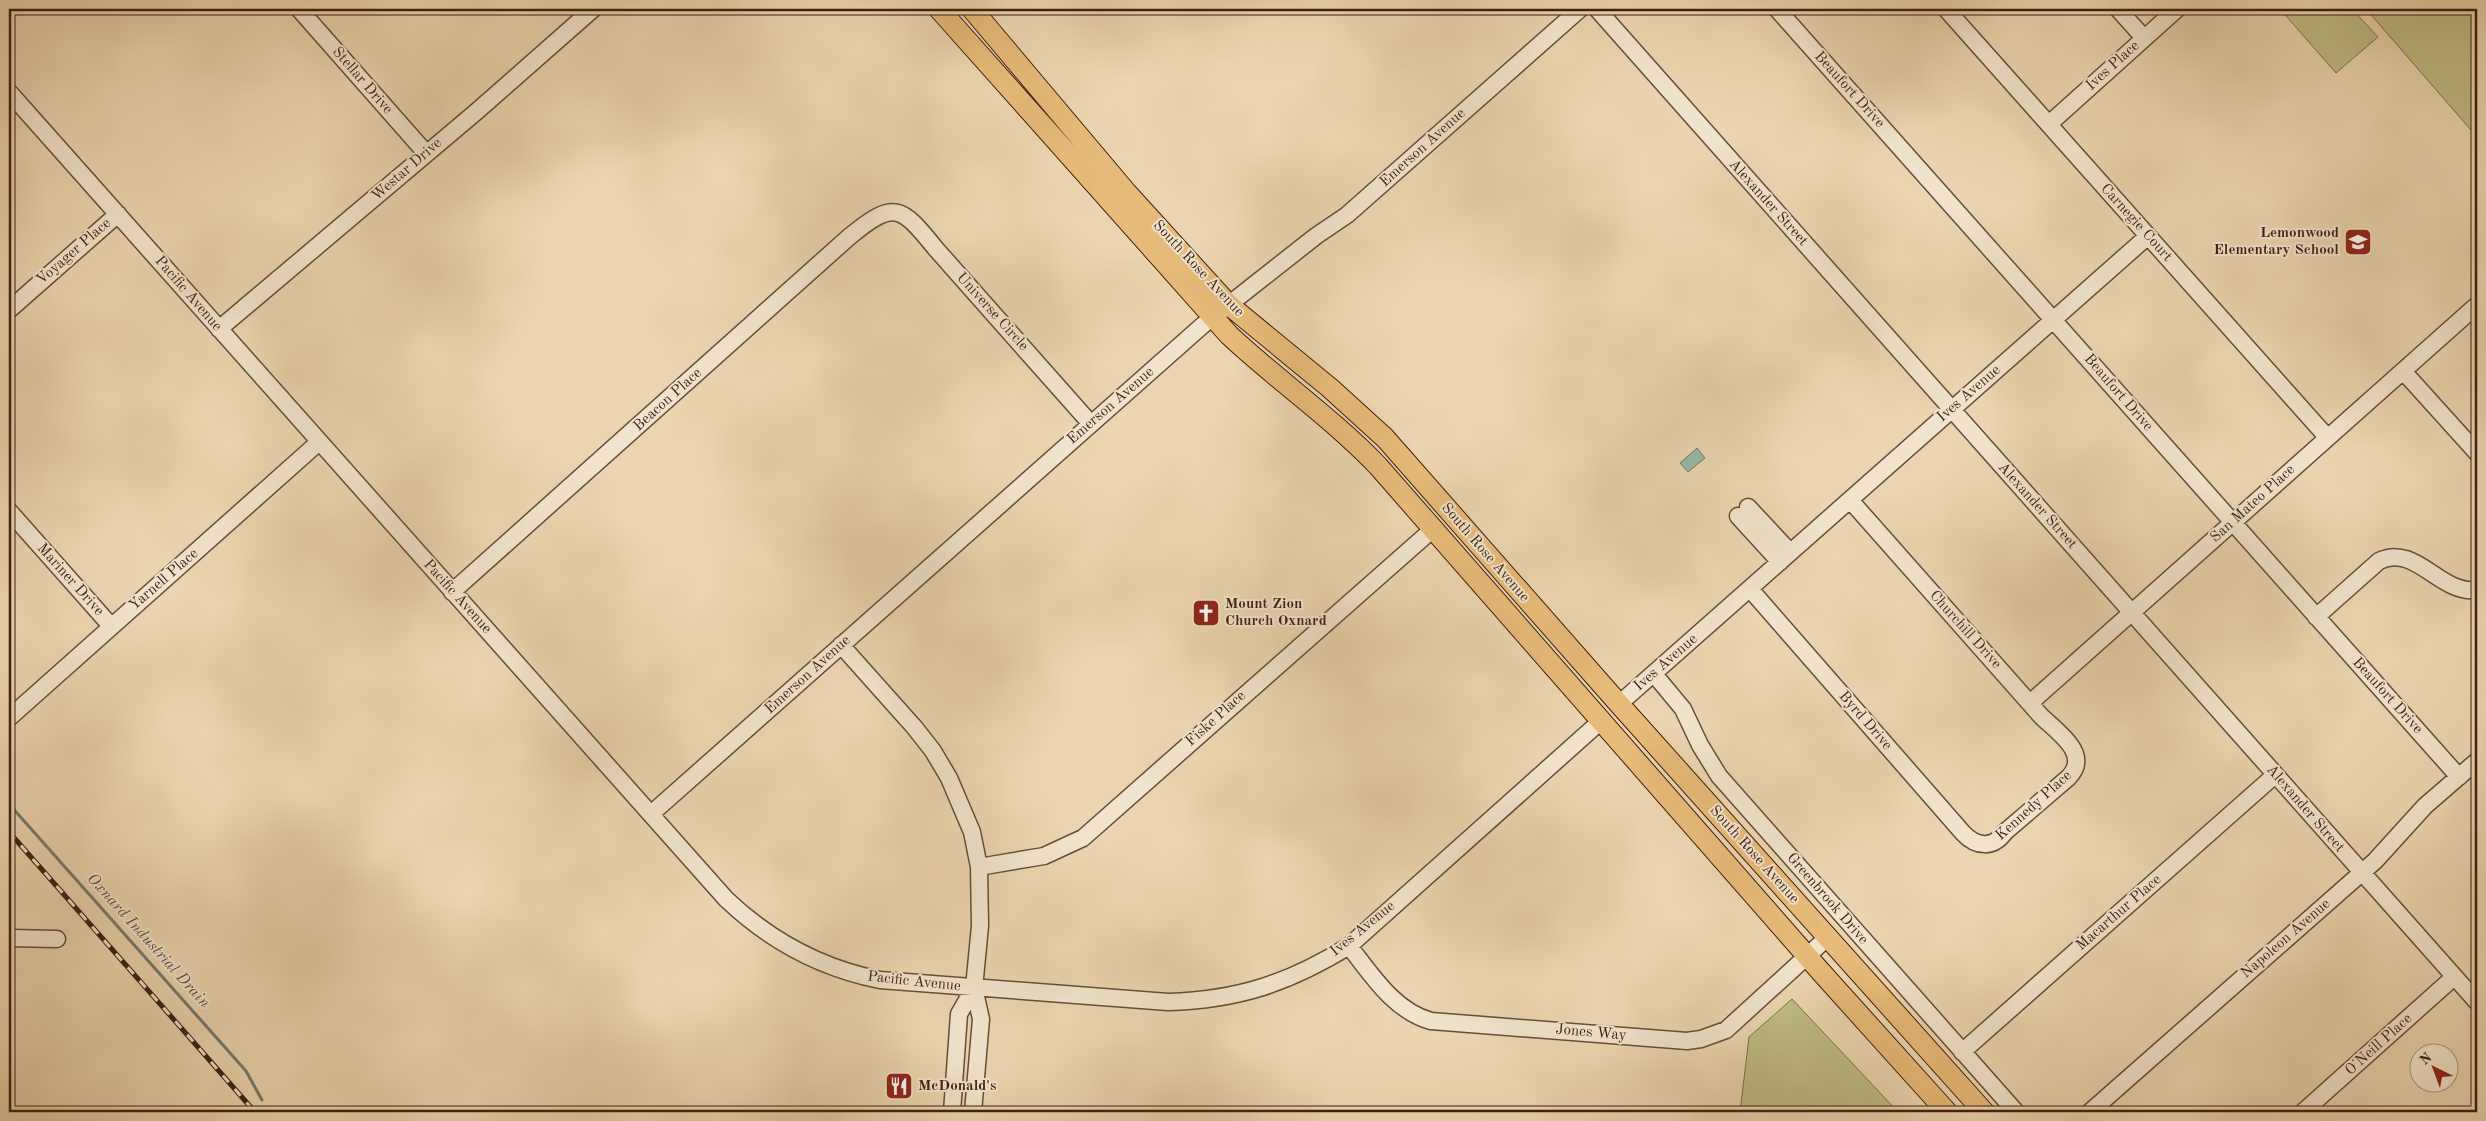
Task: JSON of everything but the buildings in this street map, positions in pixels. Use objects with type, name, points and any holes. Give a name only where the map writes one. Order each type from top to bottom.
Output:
[{"type":"main road","name":"South Rose Avenue","points":[[939,9],[1221,311],[1373,426],[1984,1112]]},
{"type":"main road","name":"South Rose Avenue","points":[[972,9],[1127,193],[1265,369],[1353,440],[1947,1112]]},
{"type":"main road","points":[[1516,625],[1544,639],[1597,700],[1608,704],[1619,704]]},
{"type":"street","name":"Stellar Drive","points":[[299,9],[426,152]]},
{"type":"street","name":"Westar Drive","points":[[219,329],[426,152],[476,112],[593,9]]},
{"type":"street","name":"Emerson Avenue","points":[[651,814],[1221,311],[1316,236],[1347,215],[1580,9]]},
{"type":"street","name":"Alexander Street","points":[[1597,9],[2477,1002]]},
{"type":"street","name":"Beaufort Drive","points":[[1777,9],[2459,777]]},
{"type":"street","name":"Carnegie Court","points":[[1946,9],[2327,437]]},
{"type":"street","points":[[2118,9],[2144,38]]},
{"type":"street","name":"Ives Place","points":[[2049,124],[2177,9]]},
{"type":"street","name":"Pacific Avenue","points":[[9,92],[726,899],[759,928],[790,948],[827,965],[880,980],[974,988]]},
{"type":"street","name":"Universe Circle","points":[[886,213],[903,214],[915,222],[936,249],[1091,424]]},
{"type":"street","name":"Beacon Place","points":[[452,592],[849,237],[867,222],[886,213]]},
{"type":"street","name":"Voyager Place","points":[[9,310],[118,214]]},
{"type":"street","name":"Ives Avenue","points":[[1619,704],[2148,236]]},
{"type":"street","name":"San Mateo Place","points":[[2030,703],[2477,305]]},
{"type":"street","points":[[2403,371],[2477,453]]},
{"type":"street","name":"Yarnell Place","points":[[9,718],[319,442]]},
{"type":"street","name":"Churchill Drive","points":[[1850,500],[2030,703],[2069,743],[2074,750],[2077,760]]},
{"type":"street","name":"Mariner Drive","points":[[9,511],[111,626]]},
{"type":"street","points":[[1743,511],[1785,557]]},
{"type":"street","name":"Fiske Place","points":[[979,867],[1044,856],[1083,838],[1433,529]]},
{"type":"street","points":[[2316,617],[2379,561],[2388,557],[2404,557],[2458,589],[2477,590]]},
{"type":"street","name":"Byrd Drive","points":[[1750,589],[1968,838],[1984,845]]},
{"type":"street","points":[[842,645],[933,751],[962,807],[972,832],[979,867],[980,926],[974,988],[981,1019],[973,1112]]},
{"type":"street","name":"Greenbrook Drive","points":[[1654,674],[1683,709],[1700,745],[1719,776],[2016,1112]]},
{"type":"street","name":"Ives Avenue","points":[[974,988],[1168,1002],[1197,1001],[1252,992],[1304,972],[1349,946],[1602,720]]},
{"type":"street","name":"Kennedy Place","points":[[1984,845],[1998,840],[2019,819],[2068,778],[2073,773],[2077,760]]},
{"type":"street","name":"Napoleon Avenue","points":[[2090,1112],[2361,872],[2401,835],[2425,806],[2477,761]]},
{"type":"street","name":"Macarthur Place","points":[[1962,1052],[2275,775]]},
{"type":"street","points":[[9,938],[57,939]]},
{"type":"street","name":"Jones Way","points":[[1349,946],[1398,1005],[1419,1018],[1445,1022],[1687,1041],[1701,1039],[1726,1030],[1828,938]]},
{"type":"street","name":"O'Neill Place","points":[[2303,1112],[2454,977]]},
{"type":"street","points":[[952,1112],[959,1014],[974,988]]},
{"type":"shaded area","points":[[2280,9],[2352,9],[2378,37],[2336,73]]},
{"type":"shaded area","points":[[2366,9],[2477,9],[2477,137]]},
{"type":"shaded area","points":[[1697,448],[1705,458],[1688,472],[1680,463]]},
{"type":"shaded area","points":[[1792,999],[1898,1112],[1740,1112],[1749,1037]]},
{"type":"waterway","name":"Oxnard Industrial Drain","points":[[9,804],[246,1071],[262,1100]]},
{"type":"railway","points":[[9,832],[255,1112]]},
{"type":"place","name":"Lemonwood Elementary School","points":[[2358,242]]},
{"type":"place","name":"Mount Zion Church Oxnard","points":[[1206,613]]},
{"type":"place","name":"McDonald's","points":[[899,1086]]}]
